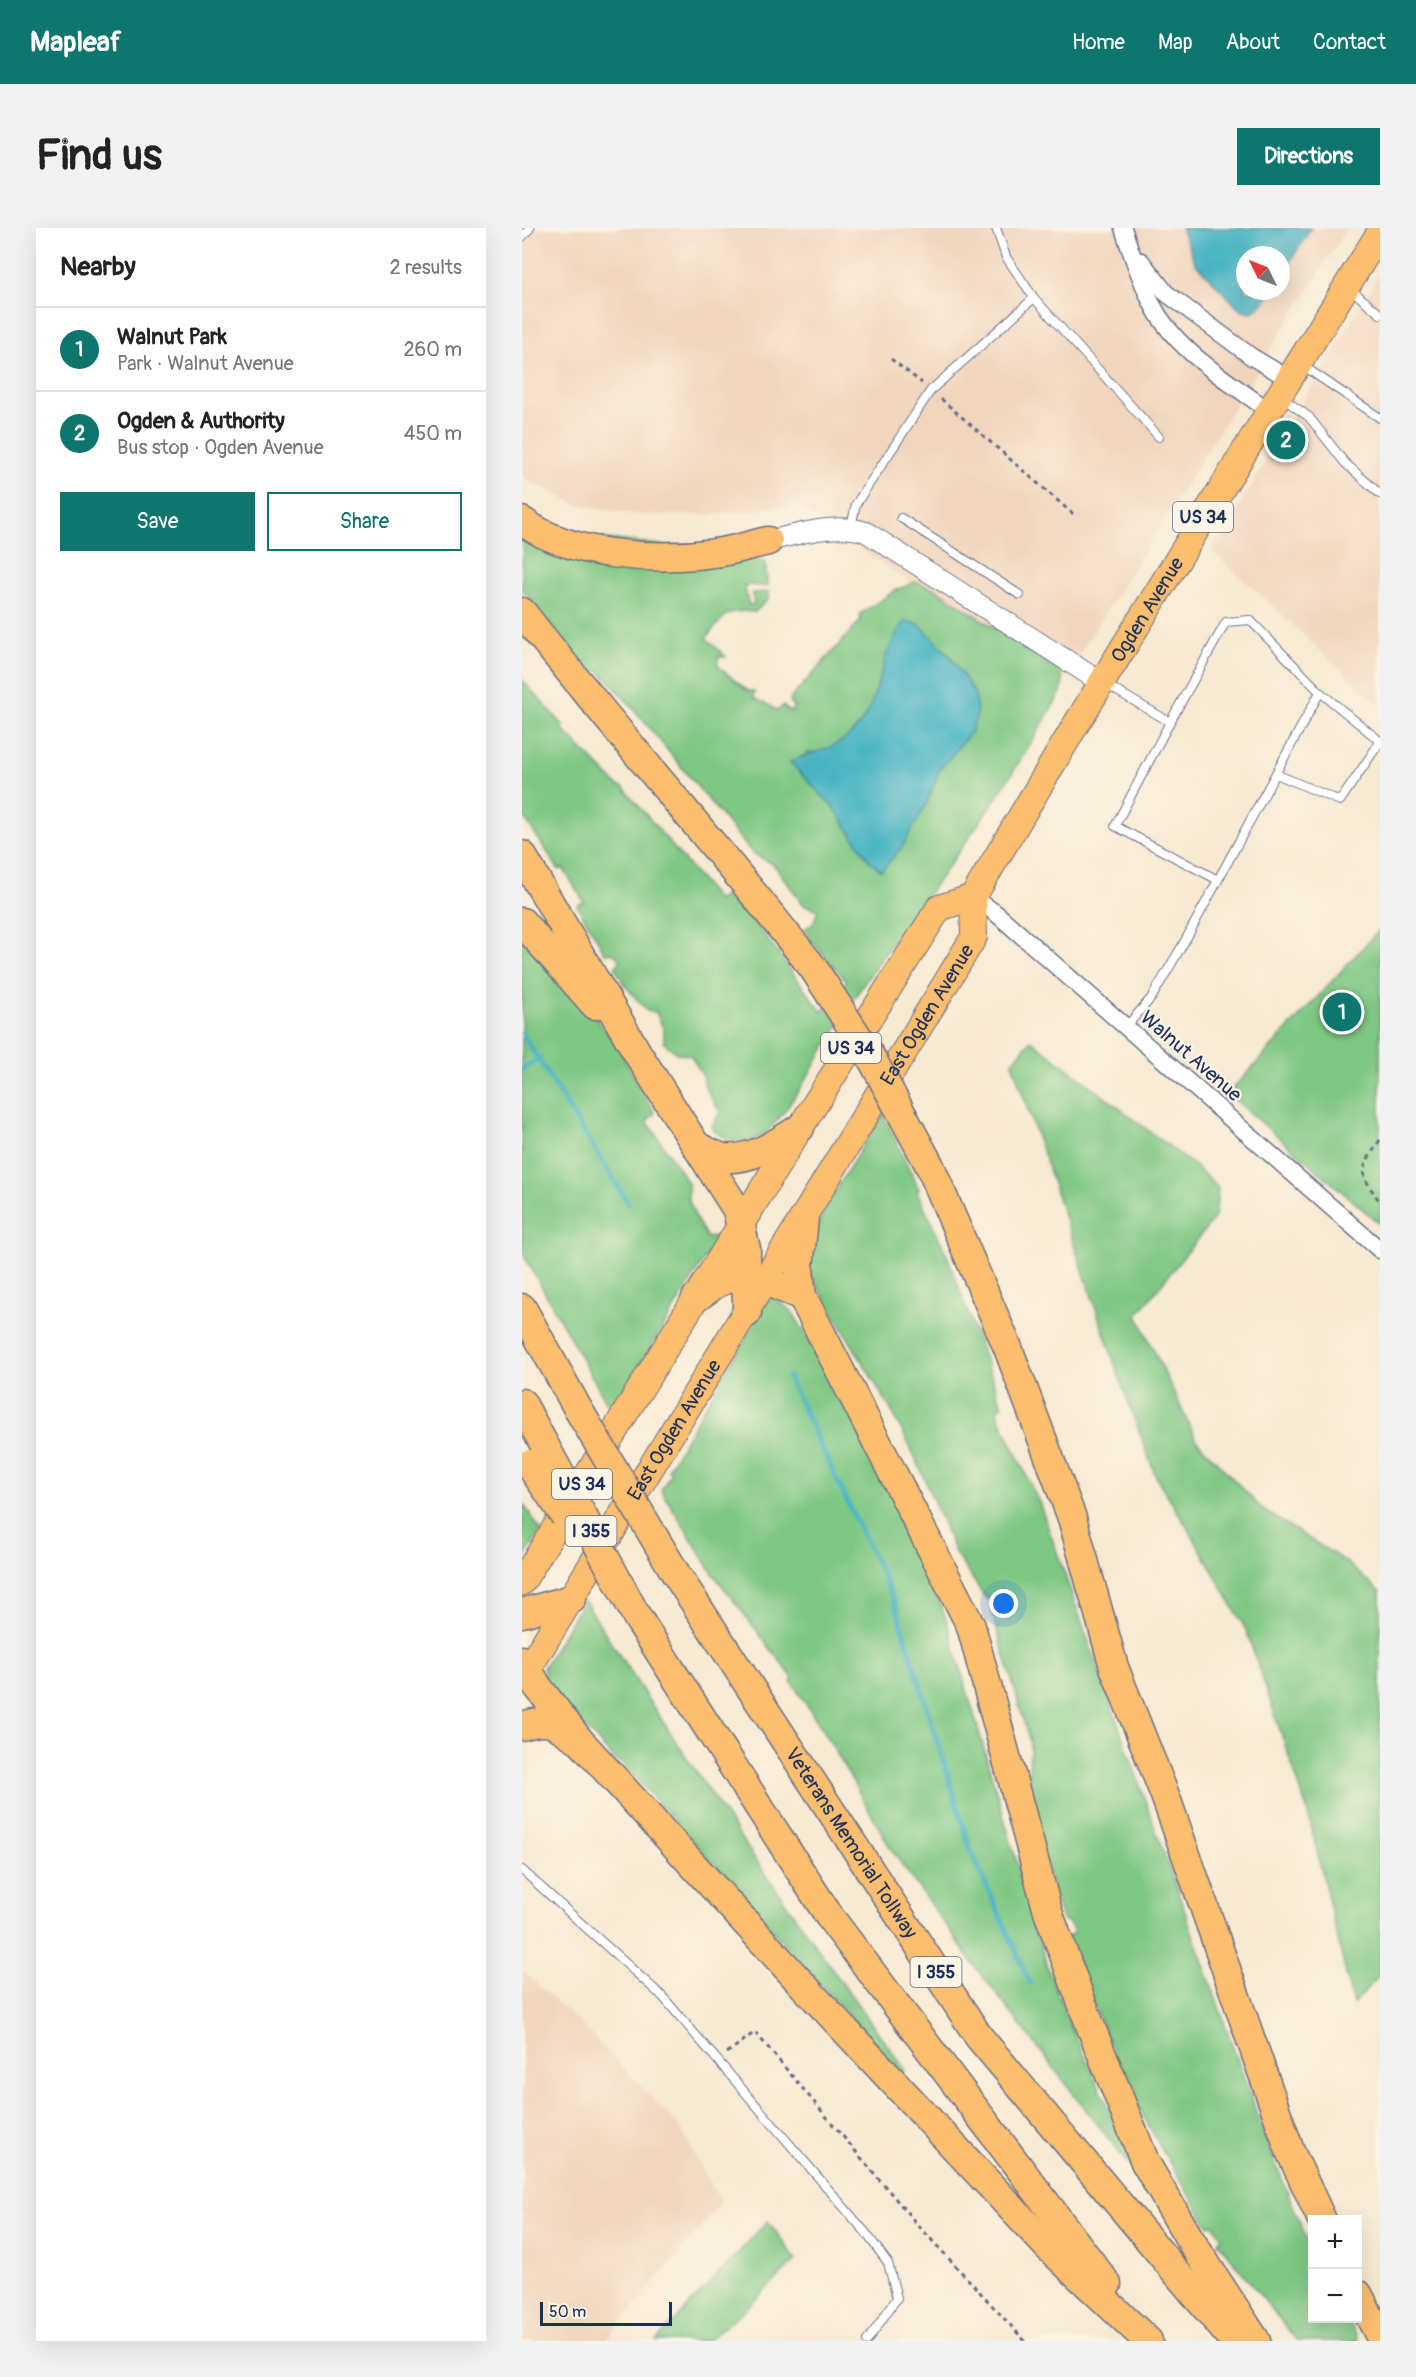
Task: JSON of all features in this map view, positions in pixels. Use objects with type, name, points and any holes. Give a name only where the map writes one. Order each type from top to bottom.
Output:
[{"type":"highway","points":[[522,521],[567,543],[617,554],[662,557],[715,553],[768,541]]},
{"type":"highway","points":[[522,612],[595,705],[759,899],[814,969],[872,1059],[930,1166],[1008,1348],[1072,1518],[1114,1667],[1166,1798],[1290,2151],[1320,2215]]},
{"type":"highway","points":[[522,633],[595,705]]},
{"type":"highway","points":[[522,855],[638,1054],[737,1210],[746,1249],[756,1277],[747,1313]]},
{"type":"highway","points":[[522,922],[638,1054]]},
{"type":"highway","points":[[698,1147],[724,1158],[747,1155],[769,1148],[801,1128]]},
{"type":"highway","points":[[804,1219],[800,1268],[802,1296],[971,1626],[1048,1912],[1145,2162],[1189,2238],[1256,2341]]},
{"type":"highway","points":[[696,1298],[717,1283],[756,1277],[802,1296]]},
{"type":"highway","name":"Veterans Memorial Tollway","points":[[522,1308],[676,1574],[979,2037],[1234,2341]]},
{"type":"highway","points":[[522,1403],[532,1454]]},
{"type":"highway","name":"I 355","points":[[532,1454],[829,1916],[1150,2341]]},
{"type":"highway","points":[[522,1613],[572,1599]]},
{"type":"highway","points":[[524,1670],[579,1740],[1047,2246],[1150,2341]]},
{"type":"highway","points":[[522,1726],[552,1722],[579,1740]]},
{"type":"highway","points":[[1362,2302],[1380,2336]]},
{"type":"main road","name":"Ogden Avenue","points":[[973,897],[1102,682],[1347,285],[1377,243]]},
{"type":"main road","name":"US 34","points":[[522,1582],[741,1224],[939,909],[973,897]]},
{"type":"main road","name":"East Ogden Avenue","points":[[756,1277],[804,1219],[974,937],[973,897]]},
{"type":"main road","name":"East Ogden Avenue","points":[[524,1670],[572,1599],[747,1313]]},
{"type":"street","points":[[1123,228],[1151,303],[1176,337],[1196,357],[1284,387]]},
{"type":"street","points":[[1129,247],[1166,293],[1252,357],[1284,387]]},
{"type":"street","points":[[768,541],[802,533],[851,527],[866,532],[1102,682]]},
{"type":"street","name":"Walnut Avenue","points":[[973,897],[997,914],[1380,1250]]},
{"type":"lane","points":[[522,237],[530,228]]},
{"type":"lane","points":[[996,228],[1006,257],[1034,298],[1159,437]]},
{"type":"lane","points":[[1347,285],[1380,314]]},
{"type":"lane","points":[[851,527],[856,504],[931,390],[1034,298]]},
{"type":"lane","points":[[1284,387],[1380,418]]},
{"type":"lane","points":[[1284,387],[1345,463],[1380,494]]},
{"type":"lane","points":[[901,518],[1020,595]]},
{"type":"lane","points":[[1218,880],[1115,826],[1226,622],[1250,620],[1320,692],[1380,741],[1340,801],[1276,774]]},
{"type":"lane","points":[[1102,682],[1170,722]]},
{"type":"lane","points":[[1126,1027],[1152,997],[1320,692]]},
{"type":"lane","points":[[522,1870],[663,1997],[866,2234],[888,2263],[897,2298],[867,2341]]},
{"type":"path","points":[[891,359],[931,390],[1073,514]]},
{"type":"path","points":[[1380,1140],[1364,1166],[1363,1175],[1380,1202]]},
{"type":"path","points":[[717,2060],[755,2032],[916,2223],[1025,2341]]},
{"type":"shaded area","points":[[522,228],[1347,228],[1060,685],[797,505],[708,515],[639,515],[575,504],[522,476]]},
{"type":"shaded area","points":[[1380,273],[1380,705],[1212,551]]},
{"type":"shaded area","points":[[522,1970],[589,2032],[679,2126],[721,2203],[605,2341],[522,2341]]},
{"type":"green space","points":[[522,530],[753,555],[765,563],[768,586],[744,585],[749,605],[754,604],[752,593],[769,592],[769,598],[755,612],[737,611],[721,619],[706,638],[726,657],[718,657],[718,666],[748,691],[753,691],[755,693],[753,697],[777,711],[783,706],[790,712],[794,708],[790,703],[791,698],[861,620],[860,614],[896,590],[916,582],[937,590],[996,629],[1035,651],[1058,671],[1062,678],[1061,692],[999,794],[867,979],[797,1094],[761,1136],[747,1141],[734,1140],[722,1136],[711,1128],[720,1112],[706,1089],[702,1074],[691,1056],[677,1053],[664,1043],[664,1030],[656,1012],[647,1011],[624,984],[615,968],[620,961],[615,954],[605,953],[577,905],[584,902],[563,868],[559,870],[522,814],[522,680],[564,726],[563,730],[618,786],[623,787],[718,901],[731,891],[822,1012],[847,981],[814,944],[804,929],[813,924],[818,910],[804,905],[774,865],[752,853],[628,702],[598,670],[591,673],[522,589]],"holes":[[[920,625],[951,657],[975,694],[971,732],[940,769],[926,805],[869,860],[835,809],[791,763],[808,753],[825,751],[847,738],[865,718],[876,697],[887,653]]]},
{"type":"green space","points":[[1380,929],[1380,1224],[1228,1094]]},
{"type":"green space","points":[[522,930],[563,975],[615,1043],[655,1113],[647,1121],[688,1183],[688,1198],[697,1221],[707,1238],[718,1236],[635,1374],[609,1407],[522,1252]]},
{"type":"green space","points":[[1031,1040],[1196,1167],[1218,1188],[1215,1217],[1137,1315],[1197,1441],[1263,1510],[1345,1561],[1380,1592],[1380,1975],[1353,2004],[1307,1809],[1246,1630],[1156,1477],[1122,1385],[1012,1063]]},
{"type":"green space","points":[[883,1114],[947,1255],[1002,1406],[996,1410],[1040,1505],[1268,2145],[1308,2242],[1308,2323],[1349,2323],[1359,2341],[1297,2341],[1218,2242],[1222,2236],[1213,2225],[1209,2226],[1141,2113],[1133,2096],[1136,2089],[1132,2081],[1125,2082],[1067,1938],[1074,1932],[1069,1923],[1062,1921],[1028,1802],[1030,1742],[990,1606],[991,1597],[989,1596],[987,1600],[955,1553],[917,1461],[894,1415],[816,1284],[809,1267],[810,1246],[817,1228],[850,1166]]},
{"type":"green space","points":[[773,1297],[791,1310],[820,1358],[917,1539],[947,1622],[1047,1966],[1069,2023],[1149,2191],[977,1969],[893,1852],[825,1733],[791,1681],[793,1678],[714,1575],[661,1490],[671,1473],[668,1469],[766,1303]]},
{"type":"green space","points":[[522,1502],[541,1531],[522,1561]]},
{"type":"green space","points":[[584,1600],[740,1838],[905,2069],[902,2075],[761,1915],[621,1762],[616,1761],[546,1685],[543,1668]]},
{"type":"green space","points":[[768,2221],[796,2260],[749,2306],[707,2341],[656,2341]]},
{"type":"water","points":[[1181,228],[1311,228],[1290,262],[1290,246],[1236,246],[1236,300],[1266,300],[1252,312],[1241,310],[1196,264]]},
{"type":"water","points":[[906,621],[920,625],[951,657],[975,694],[977,714],[971,732],[940,769],[926,805],[902,847],[881,871],[869,860],[835,809],[790,762],[839,743],[858,727],[867,713],[889,650]]},
{"type":"waterway","points":[[522,1033],[629,1204]]},
{"type":"waterway","points":[[522,1069],[540,1058]]},
{"type":"waterway","points":[[788,1377],[894,1600],[971,1851],[1030,1983]]},
{"type":"place","name":"Ogden & Authority","points":[[1286,440]]},
{"type":"place","name":"Walnut Park","points":[[1342,1012]]}]
